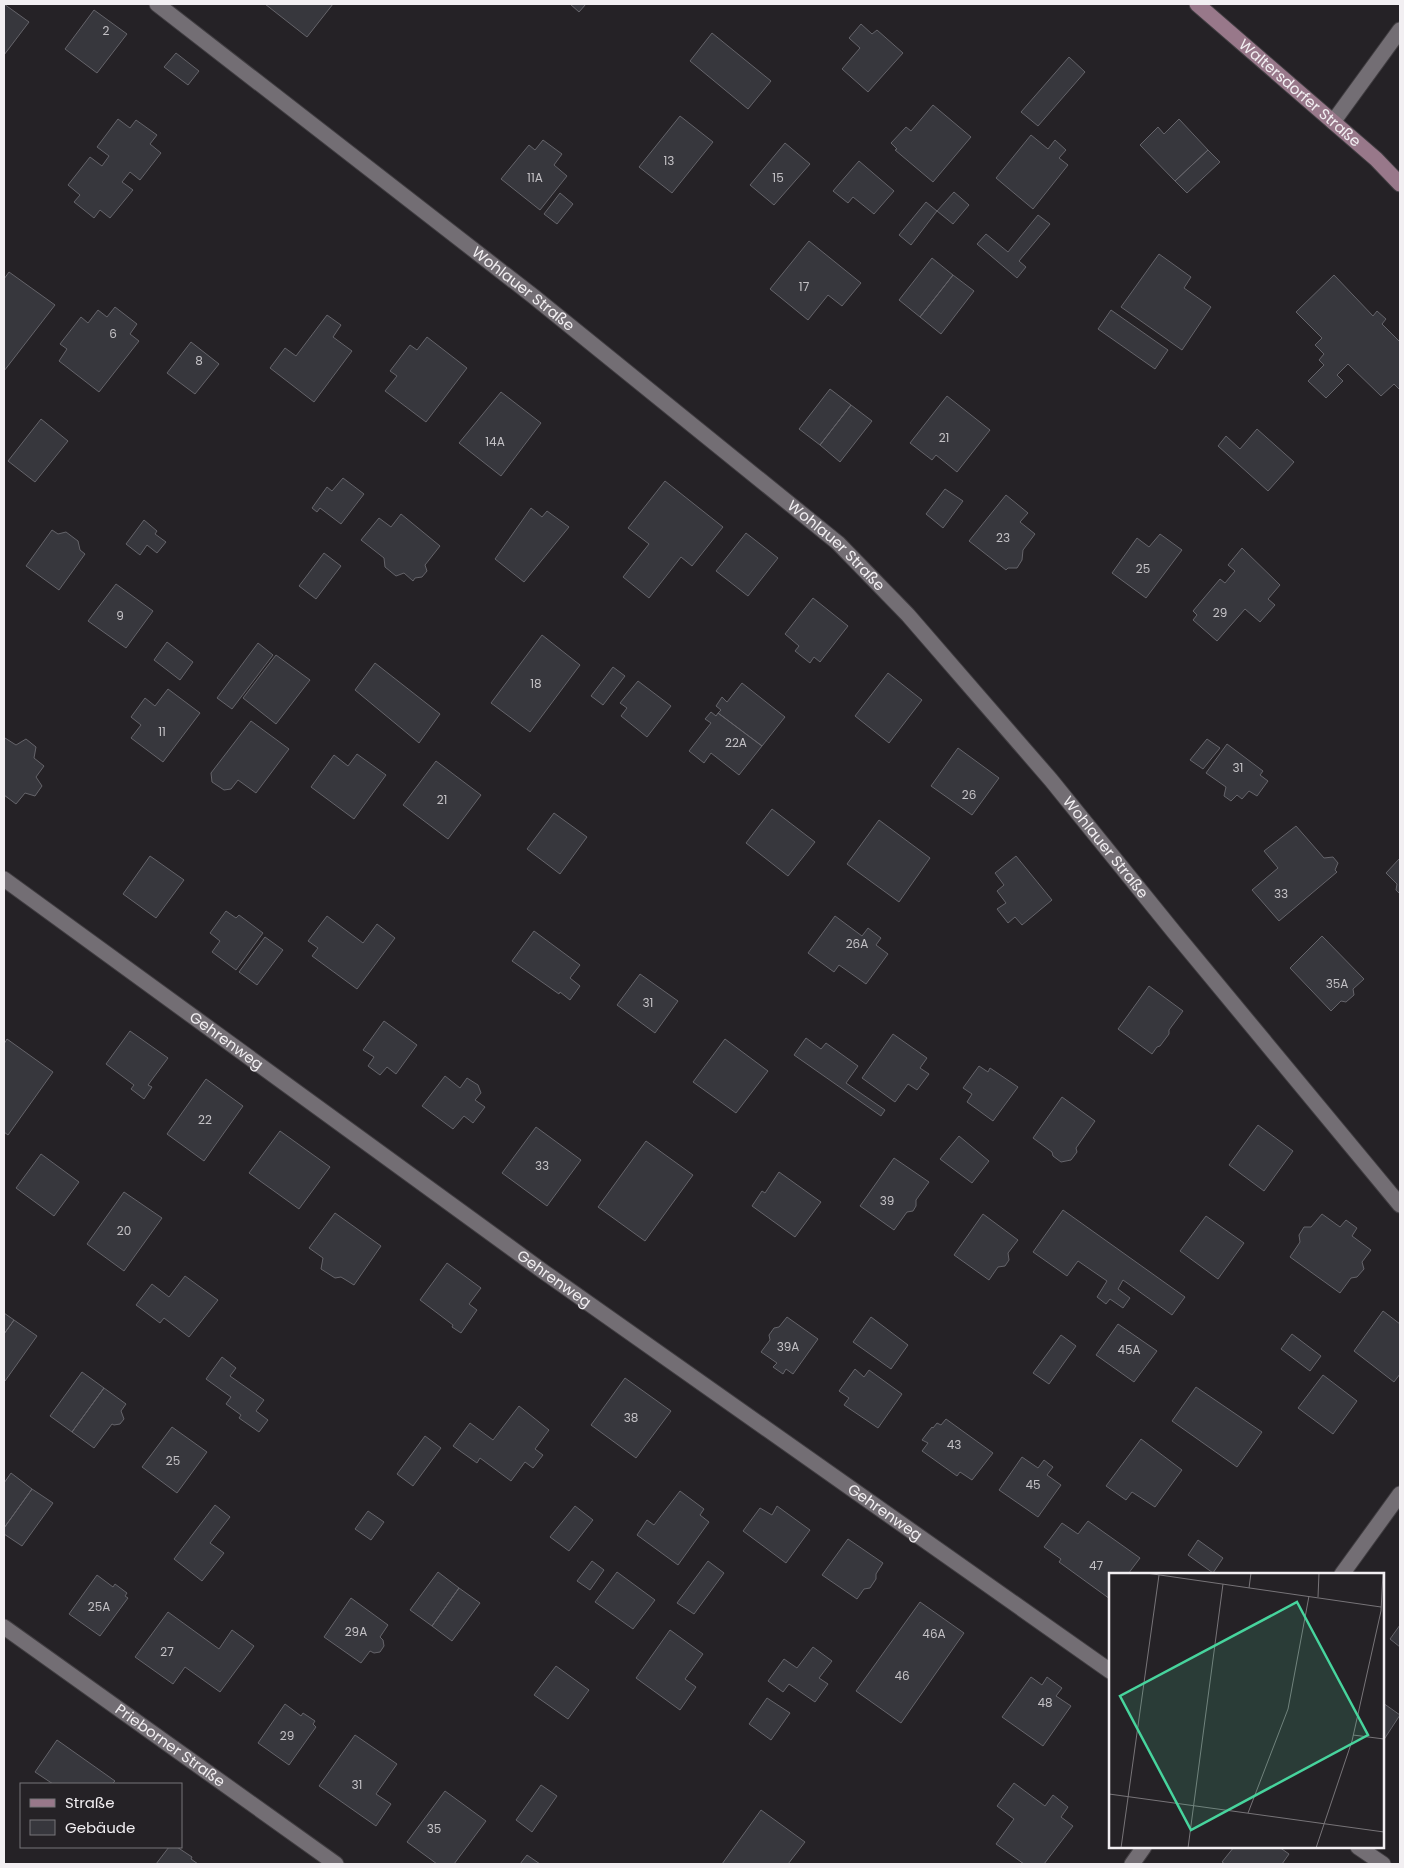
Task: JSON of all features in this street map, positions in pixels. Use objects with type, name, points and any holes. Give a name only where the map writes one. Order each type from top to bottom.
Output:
[{"type":"street","name":"Wohlauer Straße","points":[[157,4],[533,296],[851,556],[908,615],[1051,780],[1400,1206]]},
{"type":"street","name":"Waltersdorfer Straße","points":[[1197,4],[1376,159],[1400,184]]},
{"type":"street","points":[[1333,122],[1400,30]]},
{"type":"street","name":"Gehrenweg","points":[[4,879],[544,1272],[1109,1670]]},
{"type":"street","points":[[1343,1573],[1400,1494]]},
{"type":"street","name":"Prieborner Straße","points":[[4,1627],[336,1864]]},
{"type":"street","points":[[1132,1864],[1143,1848]]},
{"type":"street","points":[[1359,1848],[1382,1864]]},
{"type":"building","points":[[4,4],[29,22],[4,55]]},
{"type":"building","points":[[265,4],[333,4],[307,37]]},
{"type":"building","points":[[570,4],[586,4],[579,12]]},
{"type":"building","points":[[94,10],[127,34],[97,73],[65,49]]},
{"type":"building","points":[[861,24],[872,34],[877,30],[903,53],[868,92],[842,69],[860,48],[849,38]]},
{"type":"building","points":[[712,33],[771,81],[748,109],[690,61]]},
{"type":"building","points":[[176,53],[199,71],[188,85],[164,67]]},
{"type":"building","points":[[1069,57],[1085,72],[1038,126],[1021,112]]},
{"type":"building","points":[[933,105],[971,137],[933,182],[895,150],[897,149],[891,143],[906,127],[911,131]]},
{"type":"building","points":[[680,116],[713,142],[672,193],[639,167]]},
{"type":"building","points":[[118,119],[130,128],[136,120],[157,135],[150,144],[161,153],[140,180],[130,172],[122,182],[133,190],[110,218],[100,210],[94,218],[74,202],[80,195],[68,185],[90,157],[102,166],[109,156],[97,147]]},
{"type":"building","points":[[1179,119],[1208,150],[1175,181],[1140,145],[1158,127],[1164,134]]},
{"type":"building","points":[[1031,135],[1048,149],[1055,140],[1066,150],[1059,158],[1068,165],[1033,209],[996,178]]},
{"type":"building","points":[[543,140],[562,154],[554,165],[567,176],[540,210],[501,179],[529,145],[535,150]]},
{"type":"building","points":[[785,143],[810,164],[774,205],[750,185]]},
{"type":"building","points":[[1208,150],[1220,162],[1187,193],[1175,181]]},
{"type":"building","points":[[859,161],[894,191],[874,214],[853,197],[848,203],[833,191]]},
{"type":"building","points":[[954,192],[969,205],[953,224],[937,211]]},
{"type":"building","points":[[560,193],[573,204],[557,224],[544,214]]},
{"type":"building","points":[[926,202],[937,211],[911,245],[899,235]]},
{"type":"building","points":[[1038,215],[1050,224],[1019,261],[1026,267],[1017,278],[977,244],[986,234],[1008,252]]},
{"type":"building","points":[[809,241],[861,283],[842,306],[828,295],[808,320],[770,289]]},
{"type":"building","points":[[1159,254],[1191,277],[1184,288],[1211,307],[1182,350],[1121,307]]},
{"type":"building","points":[[932,258],[953,275],[920,317],[899,300]]},
{"type":"building","points":[[9,272],[55,305],[4,371],[4,279]]},
{"type":"building","points":[[953,275],[974,291],[941,334],[920,317]]},
{"type":"building","points":[[1334,275],[1373,316],[1377,311],[1386,319],[1382,324],[1400,342],[1400,390],[1394,384],[1381,396],[1348,364],[1337,375],[1343,381],[1326,398],[1308,381],[1324,365],[1319,360],[1324,354],[1315,345],[1322,338],[1296,312]]},
{"type":"building","points":[[115,307],[137,324],[130,334],[139,341],[99,392],[59,361],[67,349],[60,344],[81,317],[88,323],[98,310],[107,317]]},
{"type":"building","points":[[1111,310],[1168,350],[1155,369],[1098,329]]},
{"type":"building","points":[[327,315],[341,325],[333,337],[352,351],[314,402],[270,368],[285,348],[296,356]]},
{"type":"building","points":[[427,337],[467,368],[426,422],[385,391],[397,376],[390,371],[410,345],[417,350]]},
{"type":"building","points":[[191,342],[219,364],[195,394],[167,373]]},
{"type":"building","points":[[830,389],[851,405],[820,445],[799,429]]},
{"type":"building","points":[[501,392],[541,423],[501,476],[459,443]]},
{"type":"building","points":[[947,396],[990,430],[957,472],[936,455],[932,460],[910,443]]},
{"type":"building","points":[[851,405],[872,421],[840,462],[820,445]]},
{"type":"building","points":[[41,419],[68,441],[35,482],[8,461]]},
{"type":"building","points":[[1257,429],[1294,462],[1268,491],[1218,446],[1226,436],[1240,449]]},
{"type":"building","points":[[343,478],[364,494],[341,524],[320,508],[317,512],[312,508],[327,487],[332,491]]},
{"type":"building","points":[[665,481],[723,527],[692,566],[681,557],[649,598],[623,577],[649,544],[628,528]]},
{"type":"building","points":[[945,489],[963,501],[943,528],[926,514]]},
{"type":"building","points":[[1006,495],[1028,513],[1020,522],[1035,534],[1023,550],[1022,560],[1017,568],[1008,568],[1006,570],[969,541]]},
{"type":"building","points":[[531,508],[542,517],[547,511],[569,527],[524,582],[495,559]]},
{"type":"building","points":[[401,514],[440,546],[425,565],[427,571],[422,577],[415,578],[413,581],[404,573],[396,576],[385,567],[384,558],[361,540],[379,518],[391,527]]},
{"type":"building","points":[[144,520],[157,531],[155,534],[166,542],[157,553],[147,545],[140,555],[126,544]]},
{"type":"building","points":[[52,530],[58,534],[66,532],[78,541],[80,550],[85,554],[59,590],[26,566]]},
{"type":"building","points":[[746,533],[778,558],[748,596],[716,571]]},
{"type":"building","points":[[1160,534],[1182,550],[1146,598],[1112,573],[1137,538],[1149,547]]},
{"type":"building","points":[[1242,548],[1280,585],[1268,599],[1275,605],[1260,622],[1245,609],[1217,641],[1193,620],[1197,615],[1193,611],[1220,579],[1225,583],[1235,571],[1228,565]]},
{"type":"building","points":[[324,553],[341,566],[316,599],[299,586]]},
{"type":"building","points":[[116,584],[153,611],[126,648],[88,621]]},
{"type":"building","points":[[813,598],[848,626],[820,662],[814,657],[810,663],[795,651],[799,646],[785,634]]},
{"type":"building","points":[[542,635],[580,665],[530,732],[491,703]]},
{"type":"building","points":[[167,642],[193,662],[180,680],[154,660]]},
{"type":"building","points":[[258,643],[273,655],[232,709],[217,698]]},
{"type":"building","points":[[276,655],[310,680],[276,724],[243,698]]},
{"type":"building","points":[[375,663],[440,714],[419,743],[355,690]]},
{"type":"building","points":[[613,667],[625,676],[603,705],[591,696]]},
{"type":"building","points":[[888,673],[922,700],[889,743],[855,716]]},
{"type":"building","points":[[638,681],[671,706],[647,737],[621,716],[627,708],[620,703]]},
{"type":"building","points":[[742,683],[785,717],[762,746],[718,713],[721,710],[716,706],[722,697],[727,702]]},
{"type":"building","points":[[168,689],[200,713],[163,762],[131,738],[141,725],[131,717],[145,698],[155,706]]},
{"type":"building","points":[[711,712],[716,716],[718,713],[762,746],[739,775],[711,753],[704,763],[689,751],[711,723],[705,719]]},
{"type":"building","points":[[251,721],[289,749],[256,793],[238,780],[231,789],[224,790],[212,782],[211,773]]},
{"type":"building","points":[[5,738],[16,745],[26,739],[36,747],[34,758],[44,766],[36,777],[42,786],[35,796],[25,793],[16,804],[4,795]]},
{"type":"building","points":[[1207,739],[1220,748],[1203,769],[1190,760]]},
{"type":"building","points":[[1227,744],[1263,771],[1260,775],[1268,781],[1257,796],[1249,791],[1242,799],[1237,795],[1231,801],[1224,796],[1226,787],[1206,773]]},
{"type":"building","points":[[958,748],[999,778],[972,815],[931,786]]},
{"type":"building","points":[[357,754],[386,775],[354,819],[311,787],[334,755],[348,766]]},
{"type":"building","points":[[436,761],[481,795],[448,839],[403,805]]},
{"type":"building","points":[[772,809],[815,842],[788,876],[746,843]]},
{"type":"building","points":[[554,813],[587,837],[560,874],[527,849]]},
{"type":"building","points":[[879,820],[930,858],[899,902],[847,864]]},
{"type":"building","points":[[1296,826],[1324,858],[1333,857],[1338,863],[1335,870],[1337,872],[1279,921],[1252,890],[1278,868],[1264,851]]},
{"type":"building","points":[[150,856],[184,880],[156,918],[123,894]]},
{"type":"building","points":[[1016,856],[1052,900],[1022,925],[1015,917],[1008,923],[997,909],[1006,903],[997,891],[1004,885],[995,873]]},
{"type":"building","points":[[1400,858],[1400,894],[1396,890],[1397,884],[1386,873]]},
{"type":"building","points":[[226,911],[236,918],[239,915],[263,933],[236,970],[212,952],[220,941],[210,933]]},
{"type":"building","points":[[327,916],[363,943],[377,924],[395,938],[357,989],[312,956],[318,948],[308,941]]},
{"type":"building","points":[[835,916],[862,936],[868,928],[881,938],[876,945],[888,954],[866,984],[839,965],[834,972],[808,953]]},
{"type":"building","points":[[534,931],[580,965],[570,978],[580,986],[570,1000],[512,961]]},
{"type":"building","points":[[1322,936],[1364,979],[1353,989],[1354,995],[1346,1002],[1341,1001],[1331,1011],[1290,968]]},
{"type":"building","points":[[265,937],[283,950],[257,985],[239,972]]},
{"type":"building","points":[[640,974],[678,1001],[655,1033],[617,1005]]},
{"type":"building","points":[[1149,986],[1183,1011],[1169,1030],[1169,1034],[1152,1054],[1118,1029]]},
{"type":"building","points":[[384,1021],[417,1045],[396,1074],[387,1067],[380,1075],[368,1066],[374,1057],[363,1050]]},
{"type":"building","points":[[130,1031],[168,1058],[148,1085],[152,1087],[144,1099],[131,1089],[134,1085],[106,1064]]},
{"type":"building","points":[[893,1034],[927,1058],[920,1068],[929,1074],[917,1090],[908,1084],[895,1102],[862,1078]]},
{"type":"building","points":[[806,1038],[821,1049],[826,1043],[858,1066],[846,1083],[885,1110],[881,1116],[794,1055]]},
{"type":"building","points":[[7,1039],[53,1072],[8,1135],[4,1132],[4,1044]]},
{"type":"building","points":[[725,1039],[768,1071],[736,1113],[693,1082]]},
{"type":"building","points":[[979,1066],[988,1072],[990,1068],[1018,1087],[993,1121],[967,1102],[972,1094],[963,1088]]},
{"type":"building","points":[[445,1076],[460,1088],[467,1078],[478,1085],[481,1093],[475,1100],[485,1107],[473,1123],[464,1116],[453,1129],[422,1106]]},
{"type":"building","points":[[206,1079],[243,1106],[204,1161],[167,1134]]},
{"type":"building","points":[[1062,1097],[1095,1121],[1076,1148],[1077,1152],[1071,1160],[1061,1162],[1053,1156],[1052,1152],[1033,1138]]},
{"type":"building","points":[[1258,1125],[1293,1151],[1264,1191],[1229,1165]]},
{"type":"building","points":[[536,1127],[581,1160],[547,1206],[502,1173]]},
{"type":"building","points":[[280,1131],[330,1167],[299,1209],[249,1173]]},
{"type":"building","points":[[959,1136],[989,1161],[972,1183],[940,1159]]},
{"type":"building","points":[[646,1141],[693,1175],[645,1241],[598,1207]]},
{"type":"building","points":[[41,1154],[79,1182],[54,1216],[16,1188]]},
{"type":"building","points":[[894,1158],[929,1182],[916,1200],[916,1206],[913,1211],[907,1212],[894,1230],[860,1206]]},
{"type":"building","points":[[779,1172],[821,1202],[795,1237],[752,1206],[762,1191],[765,1193]]},
{"type":"building","points":[[124,1192],[162,1218],[124,1271],[87,1244]]},
{"type":"building","points":[[1063,1210],[1185,1297],[1172,1315],[1123,1280],[1118,1289],[1130,1298],[1123,1308],[1110,1299],[1106,1304],[1097,1297],[1107,1281],[1078,1261],[1067,1276],[1033,1252]]},
{"type":"building","points":[[335,1213],[381,1246],[354,1285],[341,1277],[335,1278],[321,1269],[323,1258],[309,1248]]},
{"type":"building","points":[[983,1214],[1018,1240],[1008,1253],[1009,1260],[1005,1266],[998,1267],[989,1280],[954,1255]]},
{"type":"building","points":[[1322,1214],[1340,1227],[1346,1220],[1357,1228],[1352,1236],[1371,1250],[1362,1262],[1364,1269],[1357,1277],[1351,1278],[1340,1293],[1290,1257],[1300,1242],[1299,1235],[1304,1227],[1311,1227]]},
{"type":"building","points":[[1206,1216],[1244,1243],[1218,1279],[1180,1251]]},
{"type":"building","points":[[447,1263],[481,1288],[469,1304],[477,1310],[461,1333],[420,1300]]},
{"type":"building","points":[[185,1276],[218,1300],[189,1337],[164,1318],[160,1323],[136,1305],[152,1284],[169,1297]]},
{"type":"building","points":[[1383,1311],[1400,1324],[1400,1374],[1394,1382],[1354,1351]]},
{"type":"building","points":[[4,1313],[14,1320],[4,1334]]},
{"type":"building","points":[[787,1317],[818,1339],[793,1374],[786,1369],[783,1374],[773,1367],[777,1363],[761,1352],[770,1340],[769,1335],[774,1328],[779,1327]]},
{"type":"building","points":[[871,1317],[908,1345],[891,1369],[853,1342]]},
{"type":"building","points":[[14,1320],[37,1336],[5,1381],[4,1334]]},
{"type":"building","points":[[1118,1324],[1157,1351],[1134,1382],[1096,1355]]},
{"type":"building","points":[[1292,1334],[1321,1356],[1310,1371],[1281,1349]]},
{"type":"building","points":[[1061,1335],[1076,1346],[1049,1384],[1033,1373]]},
{"type":"building","points":[[222,1357],[236,1368],[230,1376],[264,1400],[256,1411],[268,1420],[259,1432],[239,1418],[241,1415],[226,1404],[231,1397],[206,1379]]},
{"type":"building","points":[[855,1369],[864,1377],[869,1370],[902,1394],[878,1428],[844,1405],[849,1398],[839,1391]]},
{"type":"building","points":[[82,1372],[104,1388],[72,1432],[50,1416]]},
{"type":"building","points":[[1323,1375],[1357,1401],[1333,1434],[1298,1408]]},
{"type":"building","points":[[625,1378],[671,1411],[636,1458],[591,1425]]},
{"type":"building","points":[[1196,1387],[1262,1432],[1237,1467],[1172,1421]]},
{"type":"building","points":[[104,1388],[126,1404],[121,1411],[124,1419],[120,1424],[112,1424],[94,1448],[72,1432]]},
{"type":"building","points":[[519,1406],[549,1430],[535,1449],[543,1455],[533,1468],[525,1462],[511,1481],[480,1458],[477,1463],[453,1446],[470,1423],[493,1440]]},
{"type":"building","points":[[946,1419],[993,1453],[972,1480],[960,1472],[957,1476],[922,1451],[928,1443],[922,1440],[932,1427],[937,1423],[941,1425]]},
{"type":"building","points":[[172,1427],[207,1452],[177,1493],[142,1467]]},
{"type":"building","points":[[425,1436],[441,1448],[413,1486],[397,1474]]},
{"type":"building","points":[[1141,1439],[1182,1470],[1155,1507],[1132,1492],[1126,1500],[1106,1486]]},
{"type":"building","points":[[1022,1457],[1038,1468],[1044,1460],[1053,1467],[1047,1475],[1061,1485],[1038,1517],[999,1490]]},
{"type":"building","points":[[11,1473],[32,1489],[4,1528],[4,1483]]},
{"type":"building","points":[[32,1489],[53,1503],[22,1546],[4,1534],[4,1528]]},
{"type":"building","points":[[680,1491],[704,1509],[700,1515],[709,1522],[678,1565],[637,1535],[647,1520],[654,1525]]},
{"type":"building","points":[[215,1505],[230,1517],[210,1543],[224,1553],[202,1581],[174,1559]]},
{"type":"building","points":[[575,1506],[593,1520],[569,1551],[550,1537]]},
{"type":"building","points":[[777,1506],[810,1530],[786,1563],[743,1531],[760,1508],[772,1515]]},
{"type":"building","points":[[368,1511],[384,1522],[371,1540],[355,1529]]},
{"type":"building","points":[[1088,1521],[1140,1558],[1129,1573],[1109,1573],[1109,1598],[1059,1562],[1061,1559],[1044,1547],[1062,1523],[1078,1534]]},
{"type":"building","points":[[848,1539],[883,1563],[870,1588],[864,1589],[857,1599],[822,1575]]},
{"type":"building","points":[[1198,1540],[1223,1558],[1213,1573],[1188,1555]]},
{"type":"building","points":[[592,1561],[604,1570],[590,1590],[577,1581]]},
{"type":"building","points":[[708,1561],[724,1573],[694,1614],[677,1603]]},
{"type":"building","points":[[438,1572],[459,1588],[432,1626],[410,1610]]},
{"type":"building","points":[[617,1572],[655,1600],[633,1629],[595,1602]]},
{"type":"building","points":[[97,1575],[113,1587],[115,1584],[127,1593],[125,1596],[128,1598],[100,1636],[69,1614]]},
{"type":"building","points":[[459,1588],[480,1603],[452,1641],[432,1626]]},
{"type":"building","points":[[351,1598],[388,1625],[380,1637],[383,1640],[384,1646],[380,1652],[374,1653],[370,1651],[361,1663],[324,1637]]},
{"type":"building","points":[[920,1602],[964,1633],[901,1723],[856,1691]]},
{"type":"building","points":[[168,1612],[219,1649],[232,1630],[254,1646],[220,1692],[185,1667],[173,1684],[135,1657]]},
{"type":"building","points":[[1400,1625],[1400,1647],[1390,1639]]},
{"type":"building","points":[[670,1630],[703,1654],[685,1679],[696,1687],[680,1710],[636,1678]]},
{"type":"building","points":[[813,1647],[832,1661],[819,1678],[828,1684],[815,1702],[789,1684],[783,1692],[768,1681],[784,1659],[797,1668]]},
{"type":"building","points":[[556,1666],[589,1690],[568,1719],[534,1695]]},
{"type":"building","points":[[1031,1677],[1042,1685],[1047,1677],[1062,1688],[1056,1696],[1071,1706],[1043,1746],[1002,1717]]},
{"type":"building","points":[[767,1698],[790,1713],[771,1740],[749,1724]]},
{"type":"building","points":[[285,1704],[301,1716],[303,1713],[315,1721],[313,1724],[316,1727],[289,1765],[258,1743]]},
{"type":"building","points":[[1384,1704],[1400,1715],[1384,1739]]},
{"type":"building","points":[[355,1735],[397,1764],[376,1794],[391,1804],[376,1826],[319,1786]]},
{"type":"building","points":[[57,1740],[115,1781],[113,1783],[52,1783],[35,1772]]},
{"type":"building","points":[[1014,1783],[1045,1806],[1053,1795],[1068,1807],[1061,1817],[1073,1826],[1044,1864],[1024,1864],[996,1844],[1014,1819],[997,1806]]},
{"type":"building","points":[[541,1785],[557,1796],[532,1832],[516,1820]]},
{"type":"building","points":[[445,1791],[486,1821],[454,1864],[437,1864],[407,1842]]},
{"type":"building","points":[[761,1810],[805,1842],[788,1864],[722,1864]]},
{"type":"building","points":[[168,1848],[178,1848],[192,1857],[191,1859],[198,1864],[156,1864]]},
{"type":"building","points":[[1233,1848],[1280,1848],[1289,1854],[1282,1864],[1225,1864],[1222,1862]]},
{"type":"building","points":[[527,1855],[540,1864],[520,1864]]}]
